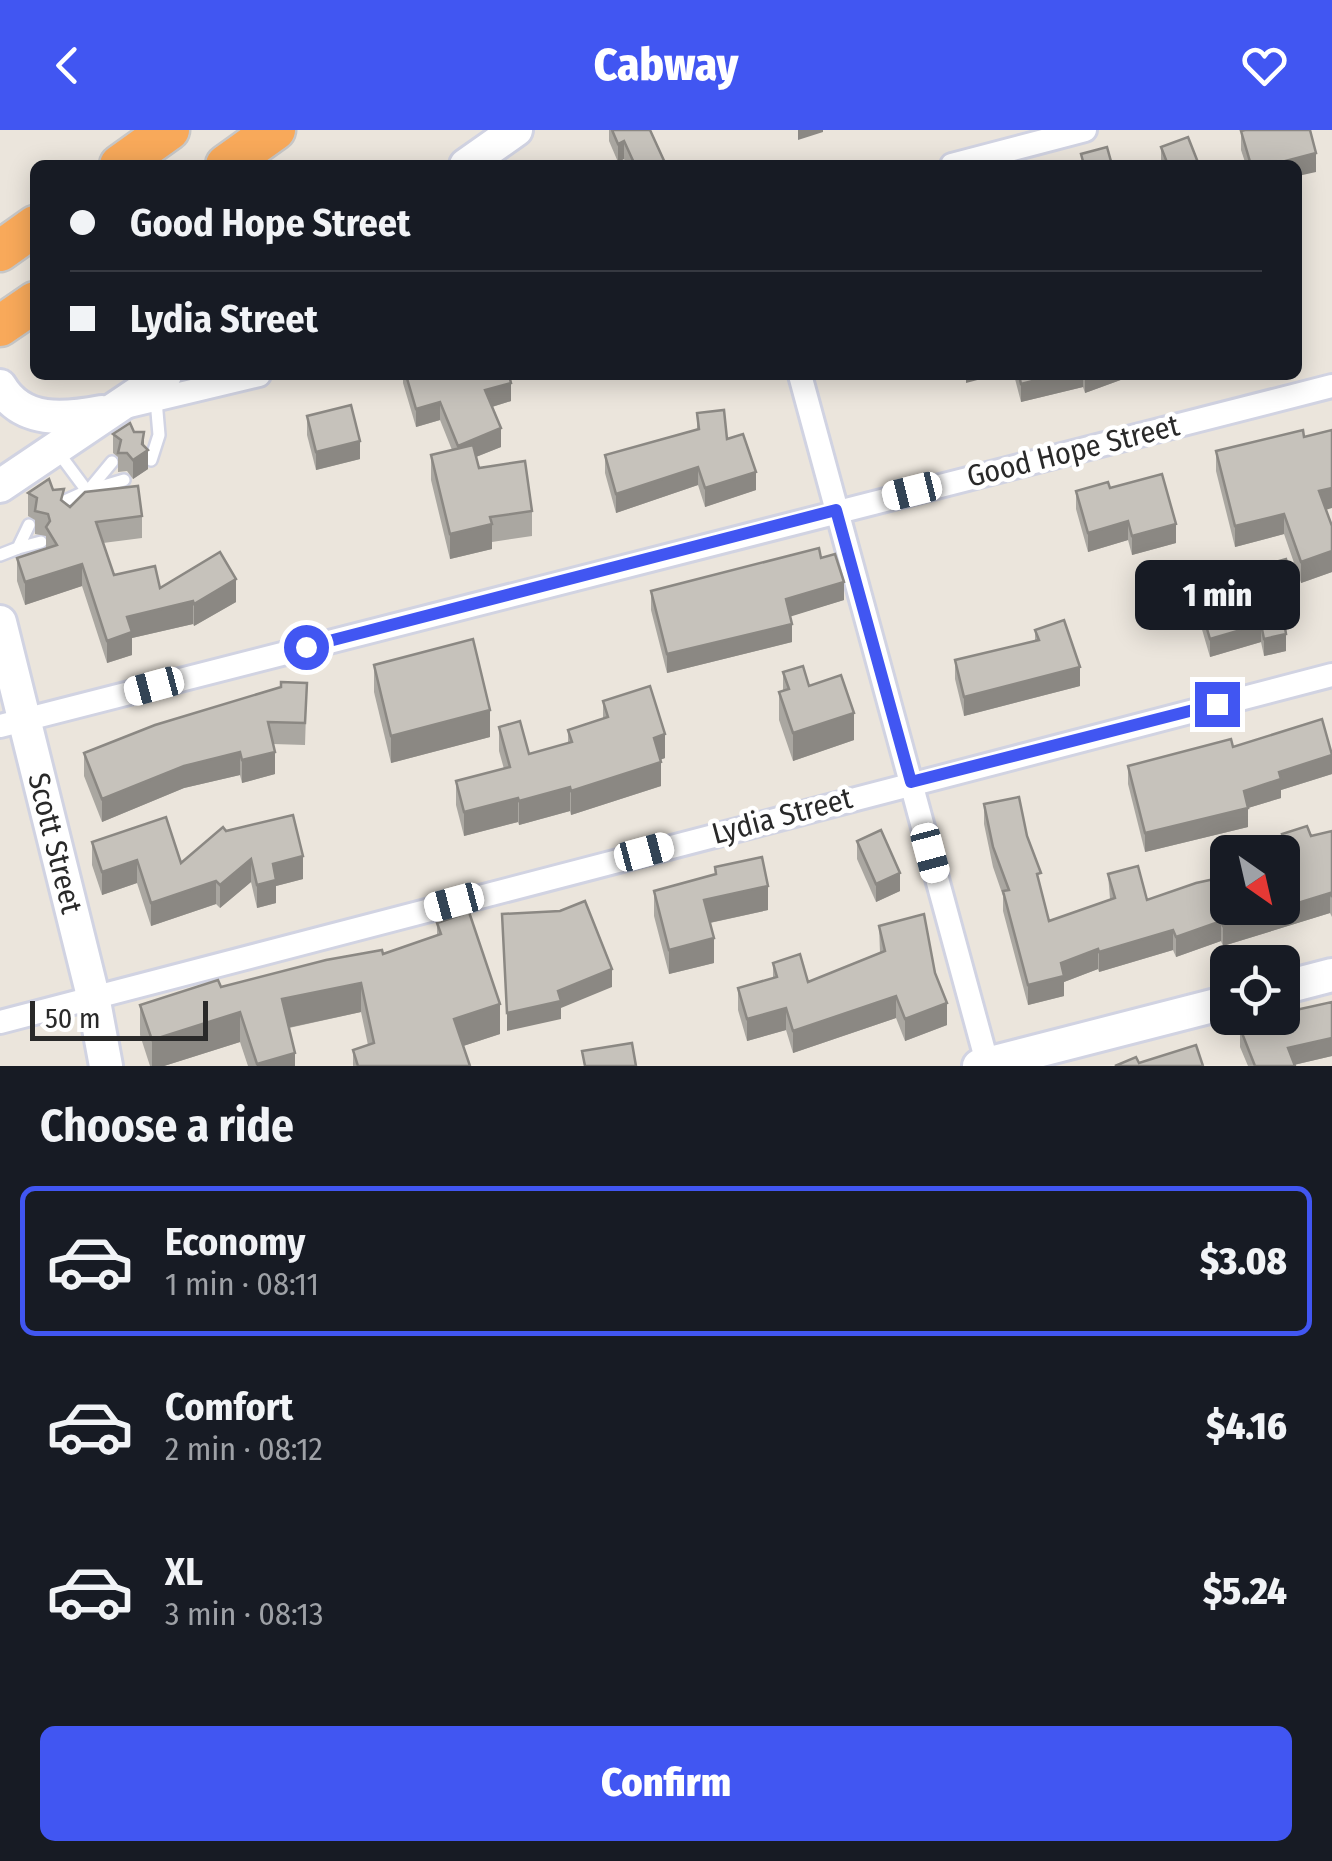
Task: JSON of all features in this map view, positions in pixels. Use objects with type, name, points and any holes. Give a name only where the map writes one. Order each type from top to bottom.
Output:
[{"type":"highway","points":[[127,160],[169,130]]},
{"type":"highway","points":[[233,160],[275,130]]},
{"type":"highway","points":[[0,326],[30,305]]},
{"type":"main road","points":[[473,160],[516,130]]},
{"type":"main road","points":[[0,386],[12,402],[30,414],[68,419],[116,410]]},
{"type":"main road","points":[[0,486],[116,410],[161,388]]},
{"type":"main road","name":"Scott Street","points":[[0,622],[13,723],[94,996],[106,1066]]},
{"type":"main road","points":[[1300,983],[1332,975]]},
{"type":"main road","points":[[984,1065],[1210,1007]]},
{"type":"street","points":[[971,160],[1085,130]]},
{"type":"street","points":[[161,388],[221,380]]},
{"type":"street","points":[[801,380],[984,1065]]},
{"type":"street","name":"Good Hope Street","points":[[13,723],[1332,386]]},
{"type":"street","name":"Lydia Street","points":[[0,1022],[1332,675]]},
{"type":"lane","points":[[151,460],[158,435],[161,388]]},
{"type":"lane","points":[[139,443],[158,435]]},
{"type":"lane","points":[[55,449],[87,492]]},
{"type":"lane","points":[[78,506],[112,462]]},
{"type":"lane","points":[[58,504],[124,480]]},
{"type":"lane","points":[[18,548],[29,525]]},
{"type":"lane","points":[[0,555],[40,542]]},
{"type":"building","points":[[612,130],[650,130],[664,160],[633,160],[624,141],[618,144]]},
{"type":"building","points":[[1310,130],[1316,153],[1289,160],[1250,160],[1241,131]]},
{"type":"building","points":[[1188,137],[1197,160],[1166,160],[1161,147]]},
{"type":"building","points":[[1107,147],[1111,160],[1083,160],[1081,154]]},
{"type":"building","points":[[407,380],[510,380],[511,383],[485,390],[501,428],[458,446],[440,402],[416,409]]},
{"type":"building","points":[[351,405],[360,441],[316,452],[307,416]]},
{"type":"building","points":[[724,410],[727,439],[743,434],[756,472],[705,488],[698,467],[616,494],[605,455],[699,429],[697,413]]},
{"type":"building","points":[[130,423],[134,432],[144,432],[142,444],[148,450],[133,460],[127,453],[118,453],[121,440],[113,434]]},
{"type":"building","points":[[1303,430],[1304,437],[1332,430],[1332,488],[1319,491],[1332,526],[1332,551],[1301,562],[1284,514],[1235,526],[1216,451]]},
{"type":"building","points":[[473,445],[479,468],[525,461],[532,511],[490,517],[492,524],[450,534],[431,455]]},
{"type":"building","points":[[1162,474],[1176,524],[1132,536],[1128,521],[1088,533],[1076,491],[1108,482],[1110,488]]},
{"type":"building","points":[[49,479],[53,490],[64,489],[61,500],[70,507],[85,492],[138,486],[142,516],[96,522],[114,575],[155,566],[160,588],[220,552],[236,579],[194,604],[193,601],[127,617],[132,632],[107,641],[82,564],[25,582],[17,558],[57,545],[46,527],[50,521],[48,514],[35,511],[37,498],[28,493]]},
{"type":"building","points":[[819,548],[821,558],[835,554],[844,582],[786,599],[792,624],[667,654],[651,591]]},
{"type":"building","points":[[1286,559],[1295,590],[1280,594],[1286,634],[1264,639],[1261,624],[1210,639],[1194,585]]},
{"type":"building","points":[[1064,620],[1080,667],[964,697],[955,660],[1039,640],[1035,630]]},
{"type":"building","points":[[473,639],[490,710],[391,736],[374,665]]},
{"type":"building","points":[[803,666],[809,686],[841,675],[854,713],[793,733],[779,692],[789,689],[783,672]]},
{"type":"building","points":[[281,682],[307,683],[305,723],[268,722],[275,752],[242,760],[240,752],[184,766],[102,799],[84,753],[155,725],[281,687]]},
{"type":"building","points":[[650,686],[665,734],[654,738],[661,762],[571,791],[570,787],[464,812],[456,781],[510,767],[499,727],[520,721],[529,754],[572,742],[568,730],[608,717],[603,701]]},
{"type":"building","points":[[1322,719],[1332,755],[1279,772],[1281,779],[1244,791],[1248,808],[1145,833],[1128,766],[1231,739],[1233,747]]},
{"type":"building","points":[[1019,797],[1027,836],[1041,873],[1037,874],[1049,921],[1115,898],[1108,874],[1138,866],[1147,900],[1210,880],[1210,925],[1176,937],[1173,930],[1099,952],[1098,949],[1061,963],[1064,976],[1028,985],[1003,891],[1009,890],[993,847],[984,804]]},
{"type":"building","points":[[293,815],[303,856],[273,864],[276,880],[257,885],[251,859],[220,885],[216,881],[151,903],[137,860],[102,872],[92,842],[166,817],[181,863],[223,827],[226,831]]},
{"type":"building","points":[[1307,826],[1311,836],[1332,831],[1332,897],[1330,893],[1300,902],[1300,835],[1282,834]]},
{"type":"building","points":[[881,830],[900,873],[876,884],[857,841]]},
{"type":"building","points":[[762,857],[768,886],[704,900],[714,938],[669,950],[654,891],[716,874],[715,867]]},
{"type":"building","points":[[585,901],[612,969],[558,991],[561,1001],[507,1013],[502,914],[560,911]]},
{"type":"building","points":[[469,912],[500,1004],[454,1019],[470,1066],[358,1066],[353,1050],[374,1043],[361,983],[282,999],[295,1053],[257,1064],[240,1012],[152,1040],[140,1005],[218,980],[221,987],[326,960],[382,950],[383,954],[441,934],[437,923]]},
{"type":"building","points":[[924,914],[935,973],[947,1003],[905,1019],[896,996],[793,1031],[786,1008],[747,1019],[738,988],[777,977],[773,963],[800,954],[808,982],[885,951],[879,926]]},
{"type":"building","points":[[1332,1002],[1332,1038],[1288,1048],[1295,1066],[1255,1066],[1243,1035],[1300,1035],[1300,1009]]},
{"type":"building","points":[[632,1043],[636,1066],[585,1066],[582,1051]]},
{"type":"building","points":[[1196,1045],[1203,1066],[1115,1066],[1136,1057],[1139,1063]]},
{"type":"route","points":[[306,647],[836,510],[911,782],[1217,704]]}]
